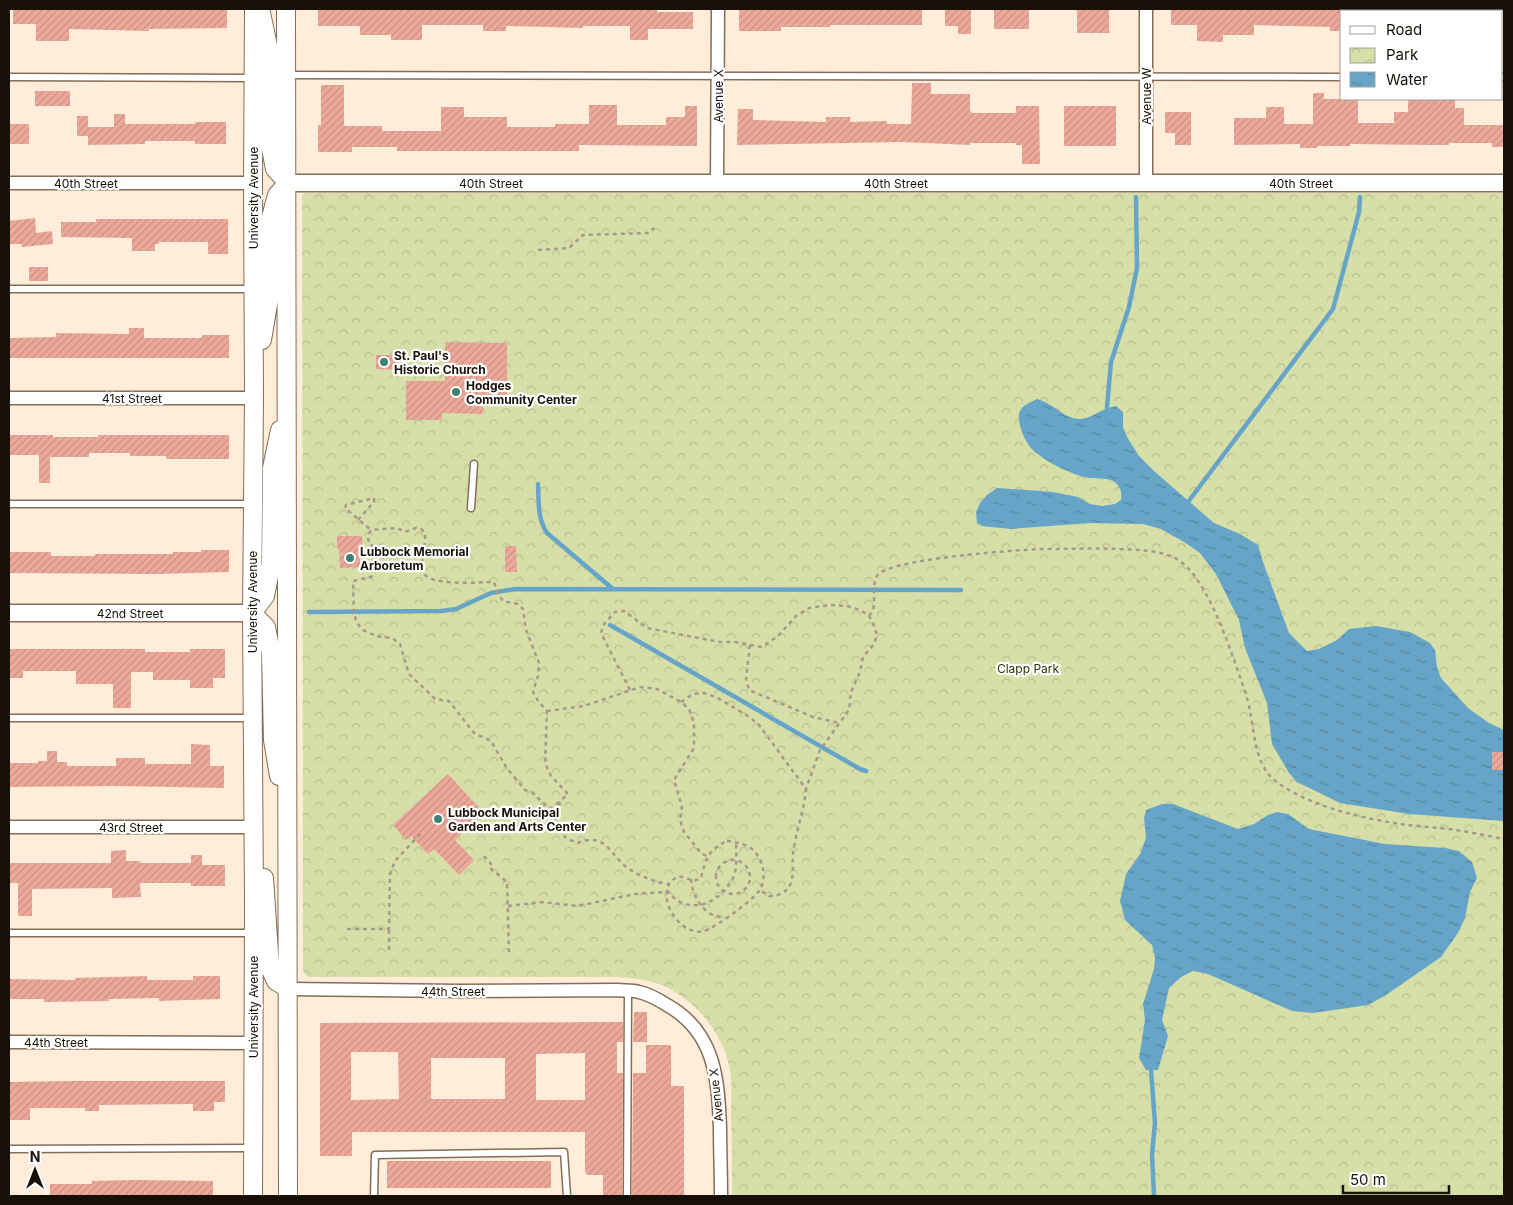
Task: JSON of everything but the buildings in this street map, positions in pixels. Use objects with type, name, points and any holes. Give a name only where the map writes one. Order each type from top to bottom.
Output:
[{"type":"main road","name":"University Avenue","points":[[253,1196],[252,613],[254,393],[252,183],[254,9]]},
{"type":"main road","points":[[260,9],[270,55],[271,148],[275,169],[288,183]]},
{"type":"main road","points":[[286,9],[288,183],[288,1196]]},
{"type":"main road","points":[[254,393],[270,292],[270,221],[277,195],[288,183]]},
{"type":"main road","points":[[287,397],[272,468],[271,565],[265,596],[252,613],[266,628],[271,652],[273,740],[287,826]]},
{"type":"main road","points":[[253,827],[260,844],[264,864],[270,968],[276,981],[288,989]]},
{"type":"street","name":"Avenue X","points":[[717,183],[718,9]]},
{"type":"street","name":"Avenue W","points":[[1146,9],[1146,183]]},
{"type":"street","name":"40th Street","points":[[9,183],[252,183]]},
{"type":"street","name":"40th Street","points":[[288,183],[1504,183]]},
{"type":"street","name":"41st Street","points":[[9,398],[254,393]]},
{"type":"street","name":"42nd Street","points":[[9,613],[252,613]]},
{"type":"street","name":"43rd Street","points":[[9,827],[253,827]]},
{"type":"street","name":"44th Street","points":[[288,989],[622,990]]},
{"type":"street","name":"Avenue X","points":[[622,990],[639,992],[679,1012],[694,1027],[706,1044],[717,1079],[721,1196]]},
{"type":"street","name":"44th Street","points":[[9,1042],[252,1042]]},
{"type":"lane","points":[[287,75],[1340,77]]},
{"type":"lane","points":[[9,77],[254,78]]},
{"type":"lane","points":[[9,289],[253,289]]},
{"type":"lane","points":[[471,508],[474,464]]},
{"type":"lane","points":[[9,504],[253,504]]},
{"type":"lane","points":[[9,718],[252,718]]},
{"type":"lane","points":[[9,933],[254,933]]},
{"type":"lane","points":[[622,990],[627,1196]]},
{"type":"lane","points":[[9,1149],[253,1148]]},
{"type":"lane","points":[[374,1196],[375,1155],[564,1152],[567,1196]]},
{"type":"path","points":[[538,250],[569,248],[583,235],[648,233],[654,228]]},
{"type":"path","points":[[358,520],[374,502],[374,498],[346,505],[345,508],[358,520],[371,530],[398,528],[405,532],[416,528],[421,529],[425,533],[426,544],[422,571],[426,577],[444,582],[494,582],[498,594],[503,601],[518,604],[523,610],[526,630],[539,663],[538,676],[533,692],[547,711],[545,762],[551,776],[568,794],[552,808],[534,794],[525,790],[506,768],[491,742],[474,733],[449,702],[436,699],[409,674],[400,644],[392,638],[376,636],[363,630],[357,623],[354,614],[353,581],[370,577],[383,562],[378,549],[369,544],[368,536],[371,530]]},
{"type":"path","points":[[869,616],[875,604],[874,587],[877,576],[884,569],[914,562],[1028,550],[1087,548],[1152,551],[1175,558],[1190,570],[1203,587],[1225,636],[1249,705],[1259,759],[1276,782],[1301,796],[1344,812],[1401,824],[1455,830],[1504,839]]},
{"type":"path","points":[[630,690],[601,633],[604,624],[615,612],[624,611],[647,628],[720,642],[762,647],[778,636],[796,616],[808,608],[830,605],[847,606],[860,610],[869,616],[874,624],[877,635],[874,644],[863,657],[860,672],[851,692],[849,710],[820,750],[806,789],[793,854],[791,882],[786,890],[778,896],[769,896],[760,890]]},
{"type":"path","points":[[750,645],[746,679],[749,690],[813,717],[839,723]]},
{"type":"path","points":[[547,711],[584,706],[640,687],[657,689],[681,702],[688,709],[694,723],[694,748],[674,780],[682,807],[680,820],[684,832],[702,854],[707,856]]},
{"type":"path","points":[[681,702],[693,694],[704,693],[748,716],[759,725],[806,789]]},
{"type":"path","points":[[559,802],[561,808],[553,824],[567,839],[578,843],[586,840],[602,842],[629,869],[654,882],[669,884]]},
{"type":"path","points":[[389,950],[390,874],[395,861],[420,834]]},
{"type":"path","points":[[727,841],[752,848],[762,865],[764,879],[760,890],[752,899],[710,929],[701,932],[691,930],[680,924],[671,912],[666,891],[673,878],[679,876],[694,880],[701,878],[707,856],[714,847],[727,841]]},
{"type":"path","points":[[508,906],[542,902],[578,906],[635,894],[666,891],[677,900],[689,905],[708,903],[724,891],[734,877],[736,842]]},
{"type":"path","points":[[484,856],[491,864],[488,867],[507,882],[509,952]]},
{"type":"path","points":[[736,859],[746,864],[751,874],[750,880],[741,892],[730,894],[724,891],[717,883],[717,871],[724,862],[736,859]]},
{"type":"path","points":[[691,879],[692,889],[700,904],[714,915],[721,918],[727,917]]},
{"type":"path","points":[[347,930],[389,929]]},
{"type":"green space","name":"Clapp Park","points":[[304,193],[1504,193],[1504,1196],[732,1196],[731,1077],[724,1050],[718,1036],[700,1013],[690,1003],[666,987],[642,980],[617,977],[307,976],[303,971],[302,196]]},
{"type":"water","points":[[1037,399],[1064,414],[1080,419],[1116,406],[1123,412],[1123,427],[1127,437],[1139,456],[1155,472],[1214,523],[1240,534],[1258,545],[1289,633],[1307,651],[1319,649],[1337,640],[1349,629],[1376,626],[1410,632],[1430,643],[1435,650],[1437,667],[1441,678],[1468,708],[1489,723],[1504,730],[1504,821],[1409,814],[1340,803],[1297,782],[1289,773],[1272,744],[1267,703],[1245,648],[1239,620],[1216,574],[1200,553],[1184,542],[1161,529],[1143,524],[1090,523],[1011,529],[982,526],[977,523],[976,512],[980,503],[997,488],[1053,492],[1078,497],[1090,504],[1102,506],[1115,504],[1121,500],[1120,489],[1113,481],[1089,478],[1066,471],[1043,458],[1031,448],[1022,431],[1019,416],[1024,406]]},
{"type":"water","points":[[1162,804],[1173,804],[1238,829],[1254,824],[1268,815],[1277,812],[1288,814],[1309,829],[1385,844],[1445,848],[1459,851],[1472,862],[1477,878],[1470,892],[1465,918],[1458,933],[1441,957],[1386,995],[1368,1005],[1313,1013],[1292,1011],[1208,974],[1193,971],[1181,977],[1169,988],[1162,1020],[1168,1036],[1158,1070],[1146,1070],[1139,1058],[1145,1020],[1143,1004],[1154,969],[1155,958],[1152,945],[1125,920],[1120,901],[1126,874],[1140,854],[1146,838],[1144,818],[1146,810]]},
{"type":"waterway","points":[[1107,407],[1111,362],[1129,307],[1137,268],[1136,197]]},
{"type":"waterway","points":[[1188,502],[1333,309],[1359,212],[1360,197]]},
{"type":"waterway","points":[[538,484],[540,516],[547,533],[613,589]]},
{"type":"waterway","points":[[309,612],[441,611],[456,609],[491,593],[515,589],[961,590]]},
{"type":"waterway","points":[[610,625],[866,771]]},
{"type":"waterway","points":[[1151,1070],[1155,1123],[1152,1154],[1154,1196]]},
{"type":"place","name":"St. Paul's Historic Church","points":[[384,362]]},
{"type":"place","name":"Hodges Community Center","points":[[456,392]]},
{"type":"place","name":"Lubbock Memorial Arboretum","points":[[350,558]]},
{"type":"place","name":"Lubbock Municipal Garden and Arts Center","points":[[438,819]]}]
